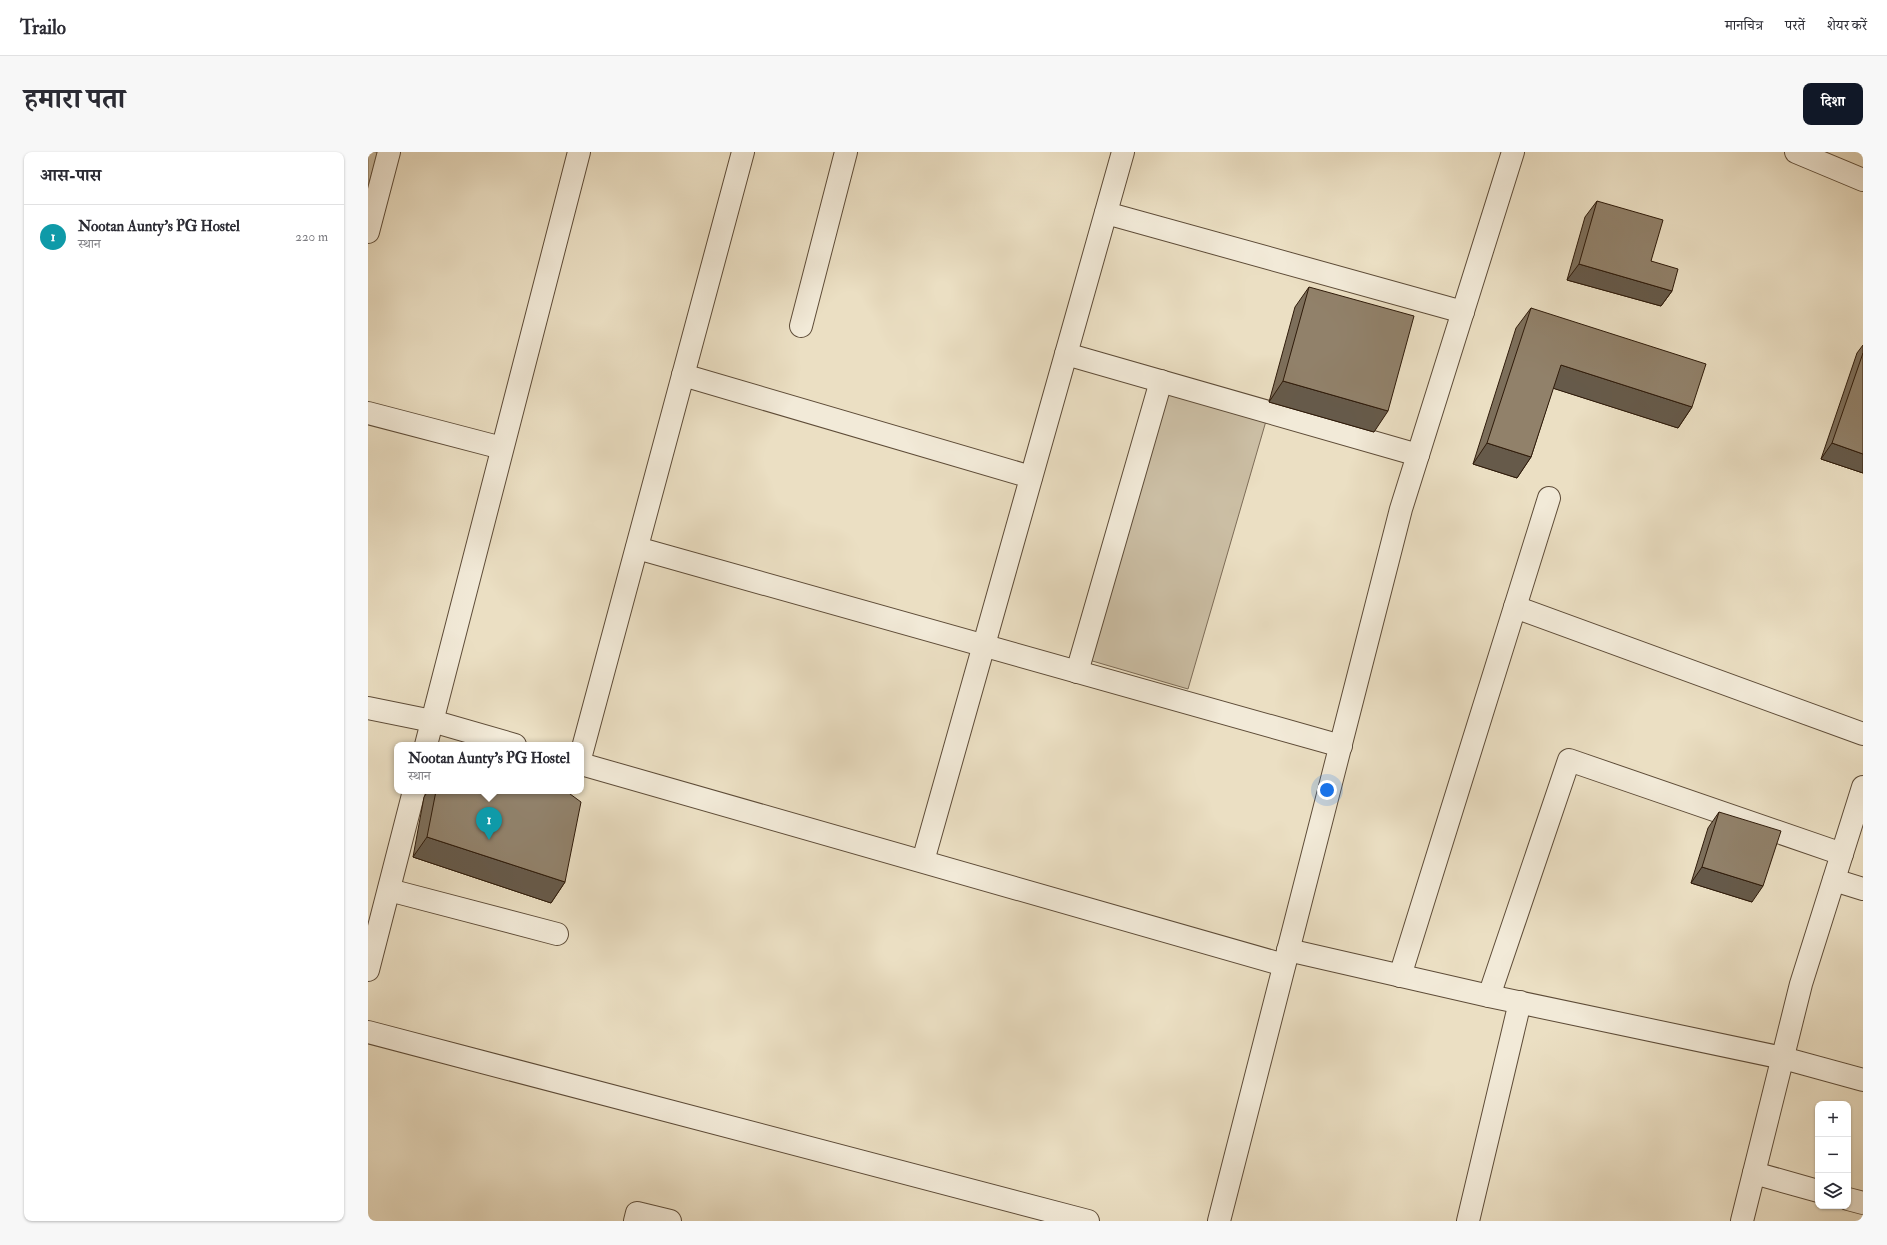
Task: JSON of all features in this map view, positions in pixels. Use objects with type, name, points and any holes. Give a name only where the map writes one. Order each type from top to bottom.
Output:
[{"type":"street","points":[[368,232],[389,152]]},
{"type":"street","points":[[427,742],[579,152]]},
{"type":"street","points":[[584,744],[743,152]]},
{"type":"street","points":[[801,326],[846,152]]},
{"type":"street","points":[[923,861],[1123,152]]},
{"type":"street","points":[[1219,1221],[1401,509],[1513,152]]},
{"type":"street","points":[[1796,152],[1863,180]]},
{"type":"street","points":[[1106,213],[1463,312]]},
{"type":"street","points":[[1066,354],[1418,455]]},
{"type":"street","points":[[683,375],[1031,477]]},
{"type":"street","points":[[1077,672],[1161,381]]},
{"type":"street","points":[[368,412],[502,448]]},
{"type":"street","points":[[1400,976],[1550,498]]},
{"type":"street","points":[[637,548],[1341,746]]},
{"type":"street","points":[[1515,607],[1863,734]]},
{"type":"street","points":[[368,708],[432,721],[504,742]]},
{"type":"street","points":[[1489,996],[1569,760],[1842,854]]},
{"type":"street","points":[[584,765],[923,861],[1286,957],[1400,976],[1783,1058],[1863,1080]]},
{"type":"street","points":[[1742,1221],[1801,984],[1863,787]]},
{"type":"street","points":[[368,968],[413,794]]},
{"type":"street","points":[[1834,880],[1863,889]]},
{"type":"street","points":[[389,890],[557,934]]},
{"type":"street","points":[[1468,1221],[1520,1002]]},
{"type":"street","points":[[368,1032],[1088,1221]]},
{"type":"street","points":[[1754,1173],[1815,1189]]},
{"type":"street","points":[[1851,1200],[1863,1203]]},
{"type":"street","points":[[635,1221],[637,1213],[670,1221]]},
{"type":"shaded area","points":[[368,152],[378,152],[368,187]]},
{"type":"shaded area","points":[[1167,392],[1266,421],[1188,689],[1089,660]]},
{"type":"building","points":[[1597,201],[1663,220],[1651,261],[1678,269],[1672,291],[1579,264]]},
{"type":"building","points":[[1309,287],[1414,316],[1388,411],[1283,381]]},
{"type":"building","points":[[1531,308],[1706,364],[1692,407],[1561,365],[1531,457],[1487,443]]},
{"type":"building","points":[[1863,353],[1863,454],[1832,443]]},
{"type":"building","points":[[435,794],[570,794],[581,802],[565,882],[427,837]]},
{"type":"building","points":[[1719,812],[1781,831],[1763,886],[1702,867]]},
{"type":"place","name":"Nootan Aunty's PG Hostel","points":[[489,840]]}]
